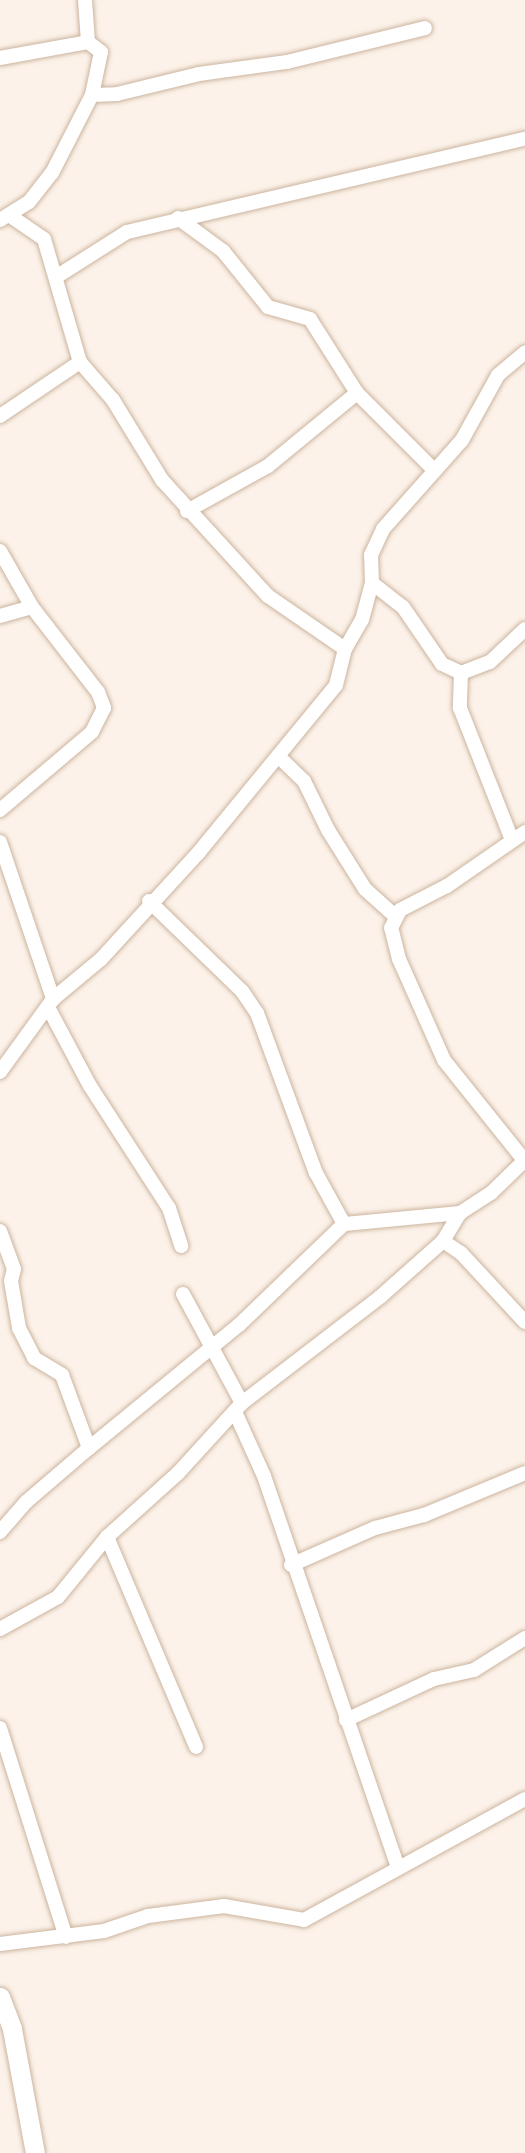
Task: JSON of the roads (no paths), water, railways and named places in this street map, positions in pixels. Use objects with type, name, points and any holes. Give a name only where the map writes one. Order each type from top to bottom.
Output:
[{"type":"highway","points":[[0,1997],[12,2029],[35,2153]]},
{"type":"street","points":[[85,0],[88,43]]},
{"type":"street","points":[[92,95],[117,94],[199,74],[286,62],[425,28]]},
{"type":"street","points":[[0,58],[88,43],[100,52],[92,95],[52,173],[29,202],[4,218],[44,239],[80,362],[113,400],[162,480],[187,511],[268,596],[345,649]]},
{"type":"street","points":[[56,277],[127,232],[525,139]]},
{"type":"street","points":[[178,218],[223,251],[268,307],[310,319],[357,393],[433,469]]},
{"type":"street","points":[[0,1072],[51,1004],[101,959],[149,901],[199,852],[336,685],[345,649],[362,620],[372,583],[371,555],[383,529],[472,426],[498,375],[525,352]]},
{"type":"street","points":[[0,416],[80,362]]},
{"type":"street","points":[[187,511],[268,466],[357,393]]},
{"type":"street","points":[[0,551],[32,607],[98,692],[104,708],[92,732],[0,810]]},
{"type":"street","points":[[372,583],[403,607],[442,664],[461,673],[490,662],[525,629]]},
{"type":"street","points":[[0,615],[32,607]]},
{"type":"street","points":[[0,1629],[58,1597],[107,1537],[178,1473],[238,1407],[380,1297],[443,1241],[460,1213],[492,1192],[525,1160],[444,1060],[398,959],[391,928],[395,916],[519,836],[460,708],[461,673]]},
{"type":"street","points":[[278,757],[304,781],[328,830],[365,889],[395,916]]},
{"type":"street","points":[[0,842],[51,1004],[90,1086],[169,1209],[181,1246]]},
{"type":"street","points":[[149,901],[242,991],[257,1013],[316,1173],[344,1224]]},
{"type":"street","points":[[0,1532],[26,1502],[210,1344],[239,1325],[344,1224],[460,1213]]},
{"type":"street","points":[[0,1231],[14,1269],[6,1282],[19,1328],[34,1358],[62,1375],[89,1448]]},
{"type":"street","points":[[443,1241],[461,1253],[525,1322]]},
{"type":"street","points":[[183,1294],[210,1344],[264,1476],[291,1566],[323,1643],[346,1720],[398,1868]]},
{"type":"street","points":[[291,1566],[375,1528],[424,1515],[525,1473]]},
{"type":"street","points":[[107,1537],[196,1747]]},
{"type":"street","points":[[346,1720],[434,1679],[474,1670],[525,1638]]},
{"type":"street","points":[[0,1728],[66,1937]]},
{"type":"street","points":[[0,1944],[104,1931],[148,1916],[224,1906],[304,1920],[525,1799]]}]
